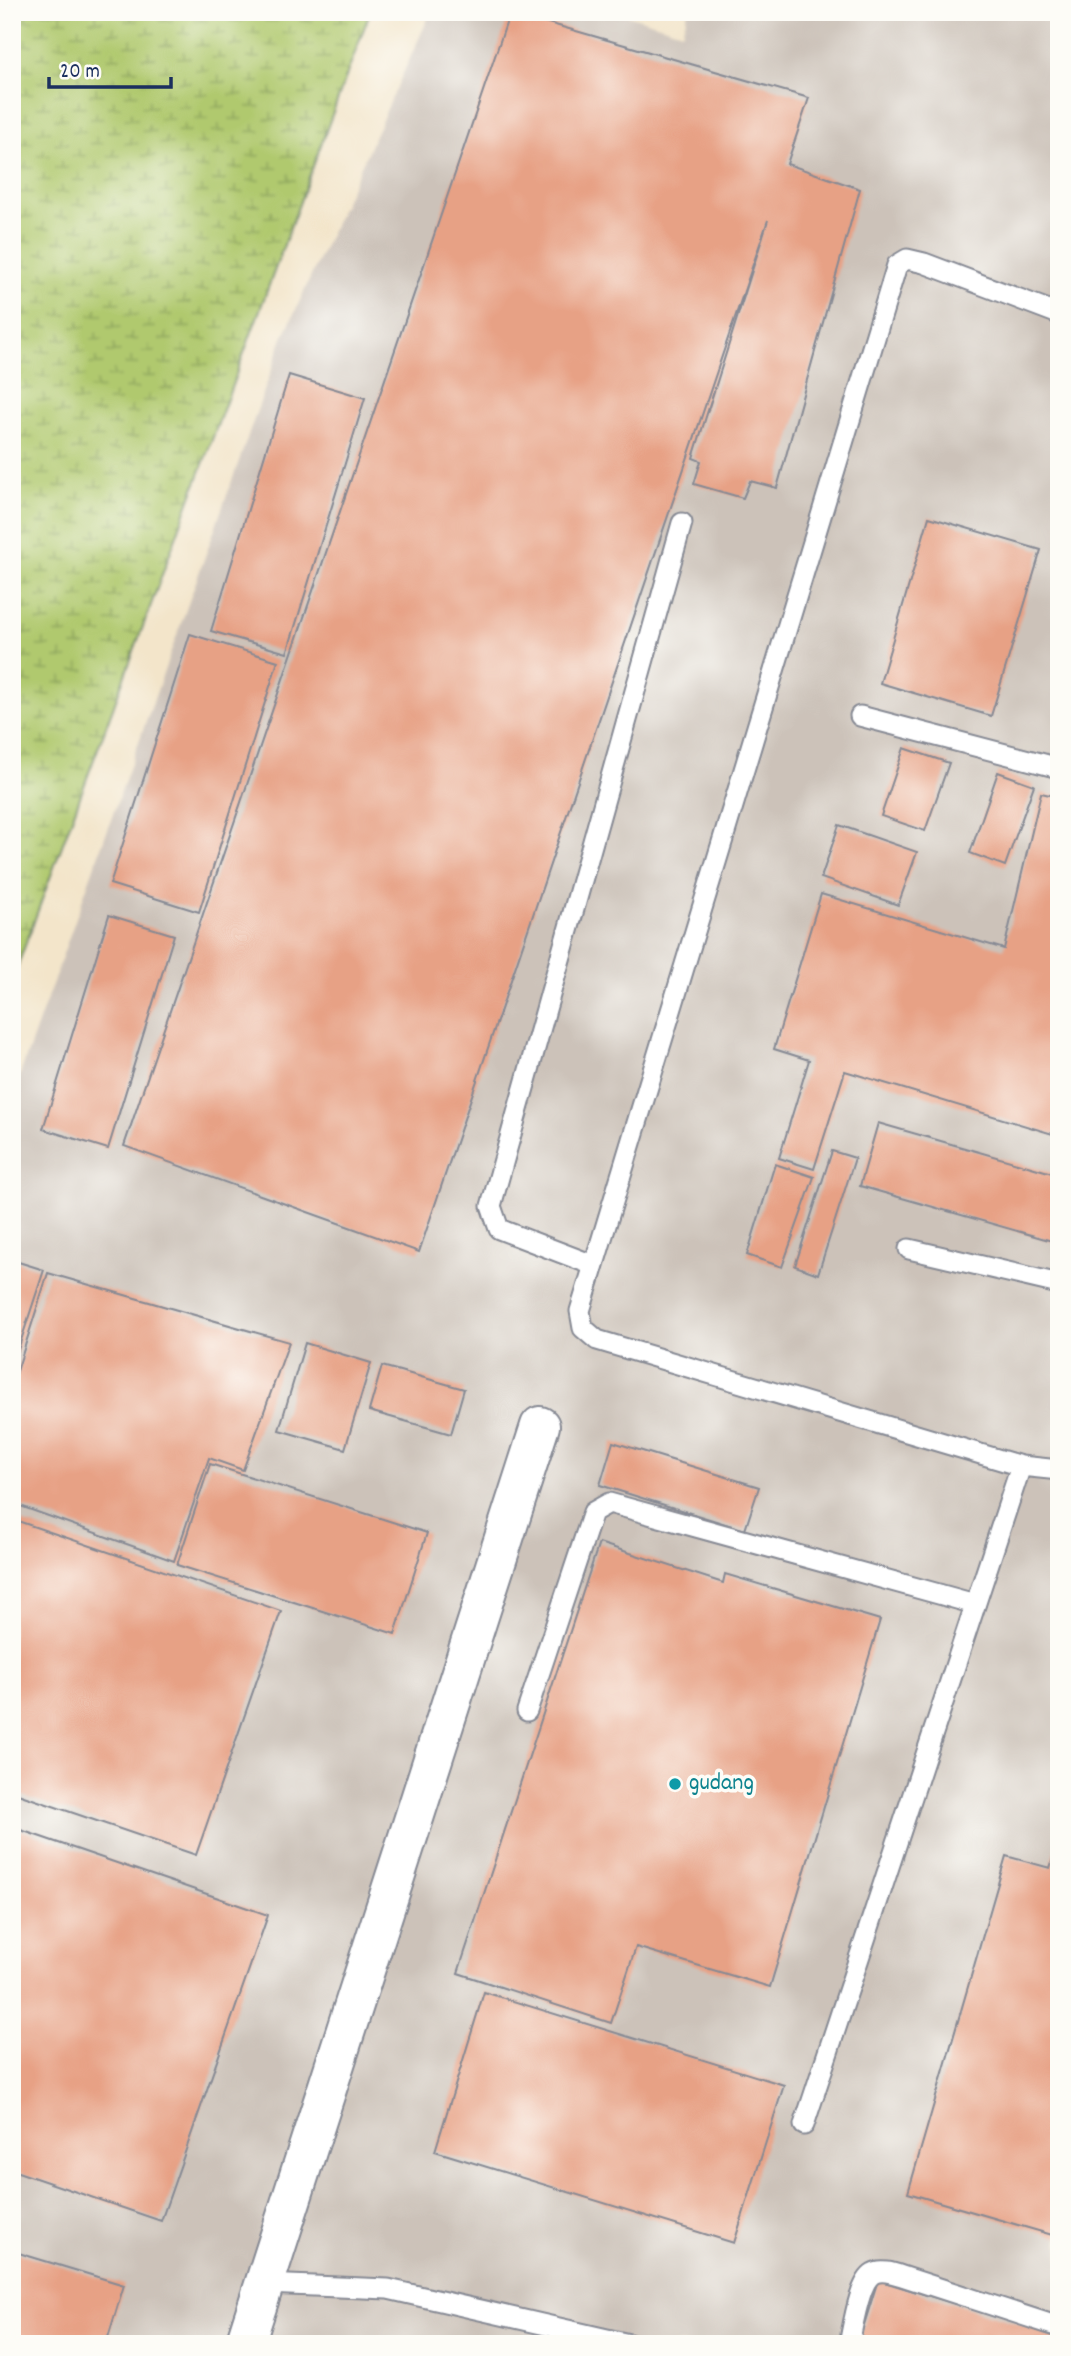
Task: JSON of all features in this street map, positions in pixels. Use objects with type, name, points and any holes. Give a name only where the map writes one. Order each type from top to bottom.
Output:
[{"type":"street","points":[[245,2344],[540,1426]]},
{"type":"lane","points":[[1059,314],[924,263],[907,259],[897,265],[580,1311],[583,1328],[597,1340],[1021,1466],[1059,1470]]},
{"type":"lane","points":[[593,1265],[499,1229],[491,1206],[682,523]]},
{"type":"lane","points":[[860,716],[1059,768]]},
{"type":"lane","points":[[909,1249],[1059,1284]]},
{"type":"lane","points":[[804,2125],[1021,1466]]},
{"type":"lane","points":[[527,1711],[593,1512],[609,1503],[975,1604]]},
{"type":"lane","points":[[849,2344],[863,2284],[873,2274],[882,2272],[1059,2327]]},
{"type":"lane","points":[[264,2284],[388,2288],[629,2344]]},
{"type":"shaded area","points":[[431,12],[618,12],[682,32],[688,12],[1059,12],[1059,2344],[12,2344],[12,1097],[283,338]]},
{"type":"green space","points":[[12,12],[370,12],[12,981]]},
{"type":"building","points":[[510,12],[809,98],[787,164],[860,189],[777,488],[750,481],[743,498],[694,484],[701,461],[693,458],[768,220],[419,1252],[124,1146]]},
{"type":"building","points":[[289,375],[365,398],[287,653],[211,631]]},
{"type":"building","points":[[929,517],[1041,550],[991,716],[880,683]]},
{"type":"building","points":[[190,634],[278,661],[199,912],[110,884]]},
{"type":"building","points":[[904,748],[949,763],[925,831],[881,816]]},
{"type":"building","points":[[998,772],[1034,785],[1005,866],[970,853]]},
{"type":"building","points":[[1041,793],[1059,797],[1059,1136],[845,1071],[814,1169],[779,1158],[809,1060],[774,1049],[821,894],[1004,949]]},
{"type":"building","points":[[839,825],[917,852],[898,905],[821,878]]},
{"type":"building","points":[[109,915],[174,935],[108,1149],[43,1129]]},
{"type":"building","points":[[878,1123],[1059,1175],[1059,1243],[860,1186]]},
{"type":"building","points":[[832,1151],[855,1158],[818,1274],[795,1266]]},
{"type":"building","points":[[775,1164],[814,1177],[782,1267],[747,1255]]},
{"type":"building","points":[[12,1260],[44,1270],[13,1365],[12,1365]]},
{"type":"building","points":[[48,1273],[289,1342],[243,1470],[209,1458],[174,1561],[12,1503],[12,1387]]},
{"type":"building","points":[[305,1343],[371,1363],[345,1449],[279,1430]]},
{"type":"building","points":[[382,1366],[464,1389],[451,1434],[369,1411]]},
{"type":"building","points":[[613,1442],[759,1487],[745,1530],[600,1485]]},
{"type":"building","points":[[210,1464],[427,1533],[395,1634],[177,1565]]},
{"type":"building","points":[[12,1519],[281,1611],[196,1855],[12,1792]]},
{"type":"building","name":"gudang","points":[[599,1543],[723,1583],[725,1574],[880,1620],[770,1987],[636,1947],[611,2023],[458,1973]]},
{"type":"building","points":[[12,1827],[268,1915],[161,2221],[12,2170]]},
{"type":"building","points":[[1059,1839],[1059,2237],[908,2193],[1006,1856],[1050,1868]]},
{"type":"building","points":[[484,1992],[784,2085],[734,2243],[435,2151]]},
{"type":"building","points":[[12,2251],[124,2285],[106,2344],[12,2344]]},
{"type":"building","points":[[878,2280],[1059,2336],[1059,2344],[858,2344]]},
{"type":"place","name":"gudang","points":[[675,1784]]}]
